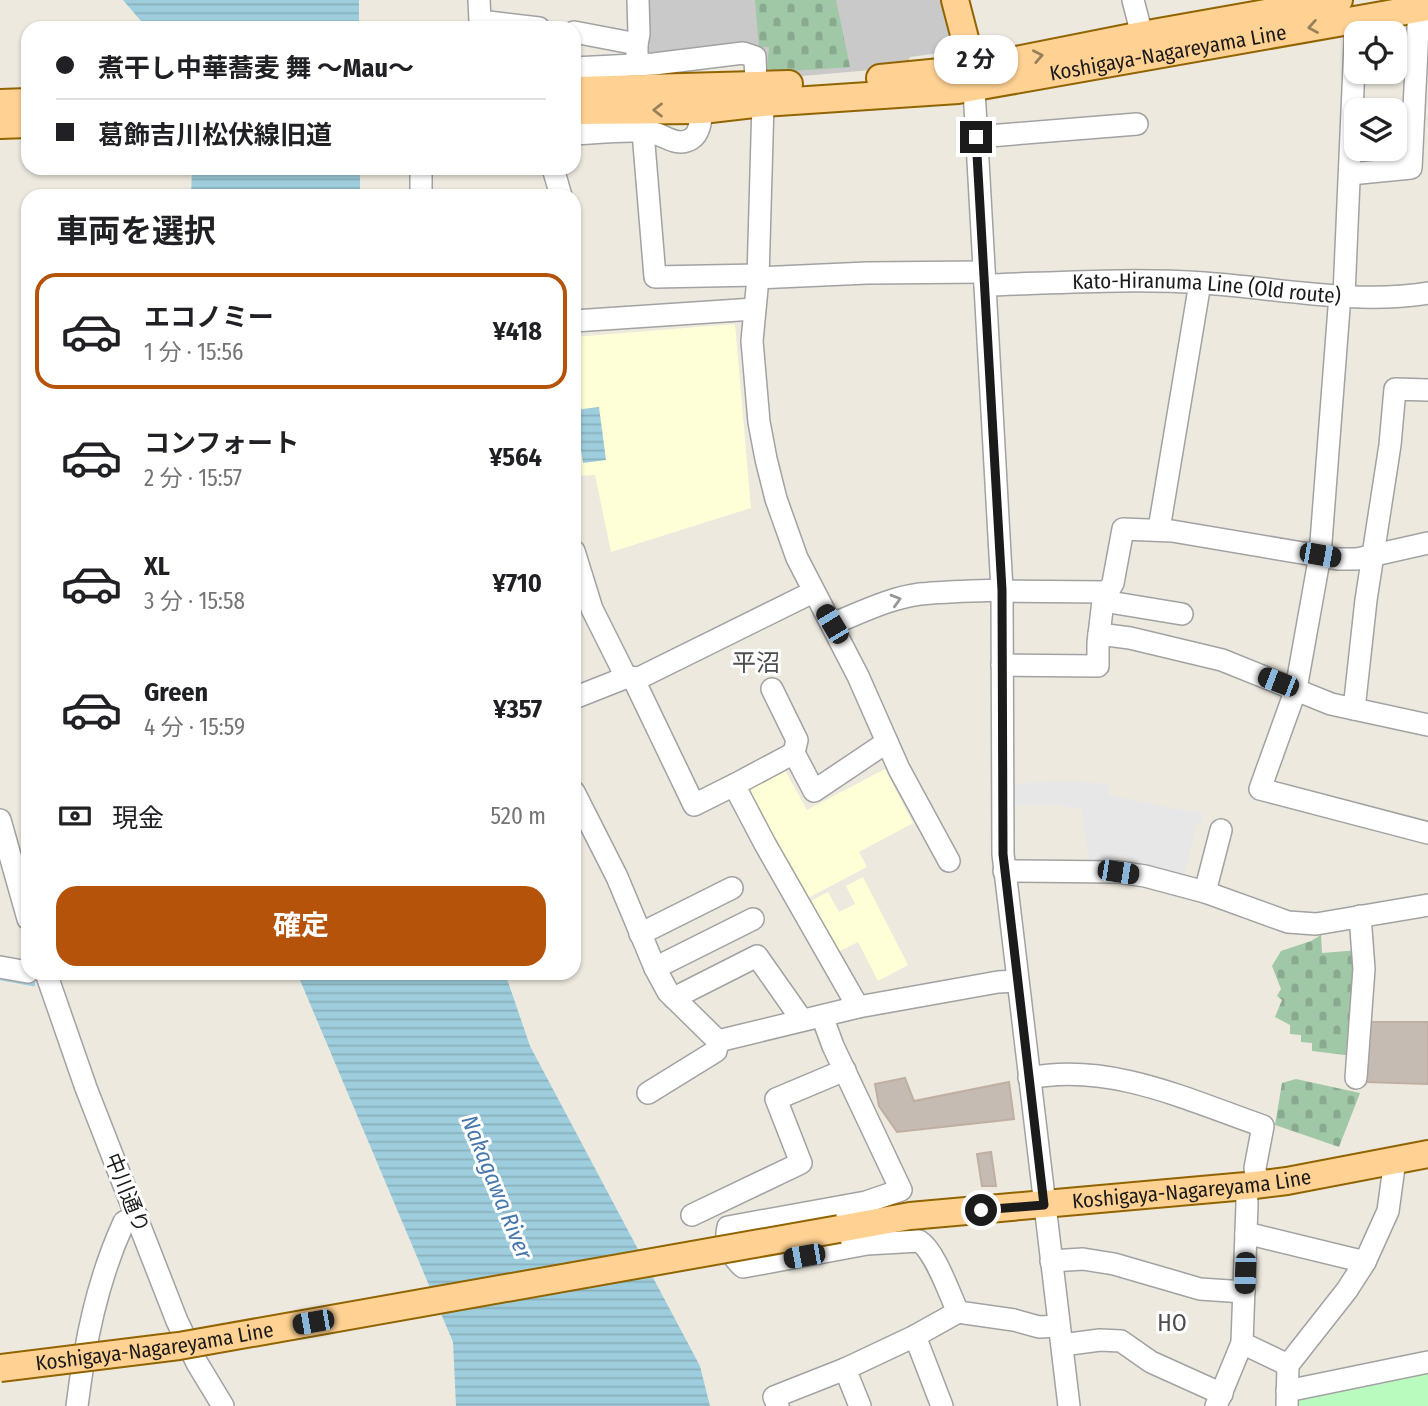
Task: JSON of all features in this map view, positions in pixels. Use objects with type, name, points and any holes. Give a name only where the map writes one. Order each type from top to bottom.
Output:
[{"type":"main road","points":[[955,0],[972,79]]},
{"type":"main road","name":"Koshigaya-Nagareyama Line","points":[[972,79],[1142,35],[1347,10],[1424,7]]},
{"type":"main road","name":"Koshigaya-Nagareyama Line","points":[[581,111],[702,110],[760,94],[826,83],[972,79],[1347,10]]},
{"type":"main road","name":"Koshigaya-Nagareyama Line","points":[[581,90],[760,94]]},
{"type":"main road","points":[[0,103],[21,102]]},
{"type":"main road","points":[[0,125],[21,124]]},
{"type":"main road","name":"Koshigaya-Nagareyama Line","points":[[0,1368],[179,1346],[910,1216],[1251,1185],[1428,1154]]},
{"type":"street","points":[[479,0],[480,21]]},
{"type":"street","points":[[637,55],[638,0]]},
{"type":"street","points":[[1133,0],[1142,35]]},
{"type":"street","points":[[1350,174],[1411,168],[1424,7]]},
{"type":"street","points":[[1347,10],[1350,174],[1320,555],[1296,689],[1260,789],[1428,833]]},
{"type":"street","points":[[581,35],[637,55]]},
{"type":"street","points":[[581,67],[637,55],[749,54],[755,57],[760,94],[758,276],[752,341],[756,395],[766,459],[788,536],[813,592],[832,624],[899,769],[949,861]]},
{"type":"street","points":[[972,79],[1002,590],[1004,871],[1069,1406]]},
{"type":"street","points":[[581,134],[651,132],[671,141],[681,142],[691,140],[696,134],[702,110]]},
{"type":"street","points":[[976,137],[1137,124]]},
{"type":"street","name":"Kato-Hiranuma Line (Old route)","points":[[643,132],[655,277],[867,273],[984,279],[1200,283],[1342,295],[1391,296],[1428,292]]},
{"type":"street","points":[[1159,529],[1200,283]]},
{"type":"street","points":[[581,315],[754,309]]},
{"type":"street","points":[[1354,709],[1366,600],[1390,445],[1395,389],[1428,390]]},
{"type":"street","points":[[1002,665],[1098,666],[1099,634],[1105,596],[1114,583],[1123,529],[1159,529],[1357,559],[1428,543]]},
{"type":"street","points":[[581,574],[592,609],[694,805],[794,753]]},
{"type":"street","points":[[832,624],[883,604],[920,594],[1002,590],[1105,596],[1182,614]]},
{"type":"street","points":[[581,696],[630,678],[639,678],[813,592]]},
{"type":"street","points":[[1099,634],[1130,638],[1222,660],[1331,704],[1428,725]]},
{"type":"street","points":[[772,689],[797,740],[794,753],[814,791],[887,742]]},
{"type":"street","points":[[734,785],[858,1007]]},
{"type":"street","points":[[581,806],[617,877],[655,968],[668,992],[718,1041]]},
{"type":"street","points":[[0,820],[4,854],[21,900]]},
{"type":"street","points":[[1205,892],[1221,830]]},
{"type":"street","points":[[1004,871],[1118,872],[1205,892],[1288,922],[1316,923],[1428,905]]},
{"type":"street","points":[[640,934],[732,888]]},
{"type":"street","points":[[1356,1078],[1364,970],[1360,916]]},
{"type":"street","points":[[655,968],[753,919]]},
{"type":"street","points":[[674,998],[757,956],[812,1018],[845,1070],[901,1190],[866,1202],[728,1227],[725,1237],[733,1258],[743,1267],[867,1244],[919,1241],[925,1244],[957,1312]]},
{"type":"street","points":[[0,967],[21,971]]},
{"type":"street","name":"中川通り","points":[[48,980],[86,1087],[177,1321],[197,1363],[223,1406]]},
{"type":"street","points":[[718,1041],[858,1007],[1017,981]]},
{"type":"street","points":[[648,1093],[716,1051],[718,1041]]},
{"type":"street","points":[[692,1215],[801,1163],[776,1099],[845,1070]]},
{"type":"street","points":[[778,1406],[774,1397],[845,1369],[915,1336],[957,1312],[1014,1320],[1060,1335],[1121,1341],[1151,1362],[1219,1400],[1242,1343],[1246,1233],[1251,1185],[1263,1125],[1119,1078],[1045,1075],[1029,1078]]},
{"type":"street","points":[[1395,1160],[1388,1211],[1365,1262],[1347,1290],[1288,1366],[1287,1399],[1428,1362]]},
{"type":"street","points":[[77,1406],[99,1284],[124,1222],[136,1216]]},
{"type":"street","points":[[1246,1233],[1365,1262]]},
{"type":"street","points":[[1051,1261],[1083,1259],[1114,1264],[1200,1289],[1244,1292]]},
{"type":"street","points":[[915,1336],[942,1406]]},
{"type":"street","points":[[1242,1343],[1288,1366]]},
{"type":"street","points":[[845,1369],[860,1406]]},
{"type":"shaded area","points":[[637,0],[943,0],[954,51],[910,57],[906,67],[779,78],[762,69],[762,52],[643,55]]},
{"type":"shaded area","points":[[735,324],[751,508],[611,552],[595,475],[581,476],[581,336]]},
{"type":"shaded area","points":[[783,767],[807,810],[885,769],[913,823],[859,852],[867,867],[804,900],[743,788]]},
{"type":"shaded area","points":[[1067,781],[1107,784],[1108,795],[1203,814],[1200,825],[1196,824],[1183,881],[1089,861],[1082,808],[1067,805],[1013,805],[1013,784]]},
{"type":"shaded area","points":[[863,877],[908,965],[878,981],[858,942],[836,953],[809,902],[828,892],[839,912],[855,904],[846,886]]},
{"type":"green space","points":[[755,0],[836,0],[850,67],[777,72],[767,68],[769,47],[759,47]]},
{"type":"green space","points":[[1321,935],[1322,953],[1359,950],[1353,1056],[1312,1051],[1312,1043],[1301,1042],[1301,1035],[1290,1034],[1290,1025],[1275,1017],[1282,1000],[1277,996],[1281,989],[1272,966],[1281,951]]},
{"type":"green space","points":[[1296,1079],[1360,1093],[1339,1147],[1275,1125],[1282,1083]]},
{"type":"green space","points":[[1428,1369],[1428,1406],[1293,1406],[1298,1395]]},
{"type":"water","points":[[123,0],[359,0],[359,21],[141,21]]},
{"type":"water","points":[[192,175],[360,175],[360,189],[191,189]]},
{"type":"water","points":[[599,407],[606,460],[583,463],[581,409]]},
{"type":"water","name":"Nakagawa River","points":[[300,980],[507,980],[530,1046],[700,1366],[710,1406],[456,1406],[453,1342]]},
{"type":"building","points":[[1366,1022],[1428,1022],[1428,1084],[1366,1082]]},
{"type":"building","points":[[905,1078],[914,1101],[1009,1082],[1014,1119],[897,1132],[879,1106],[875,1084]]},
{"type":"building","points":[[991,1152],[996,1186],[982,1186],[977,1154]]},
{"type":"waterway","points":[[0,978],[33,984]]},
{"type":"district","name":"平沼","points":[[756,663]]},
{"type":"district","name":"HO","points":[[1172,1323]]},
{"type":"route","points":[[976,137],[1002,590],[1003,854],[1044,1205],[981,1210]]}]
